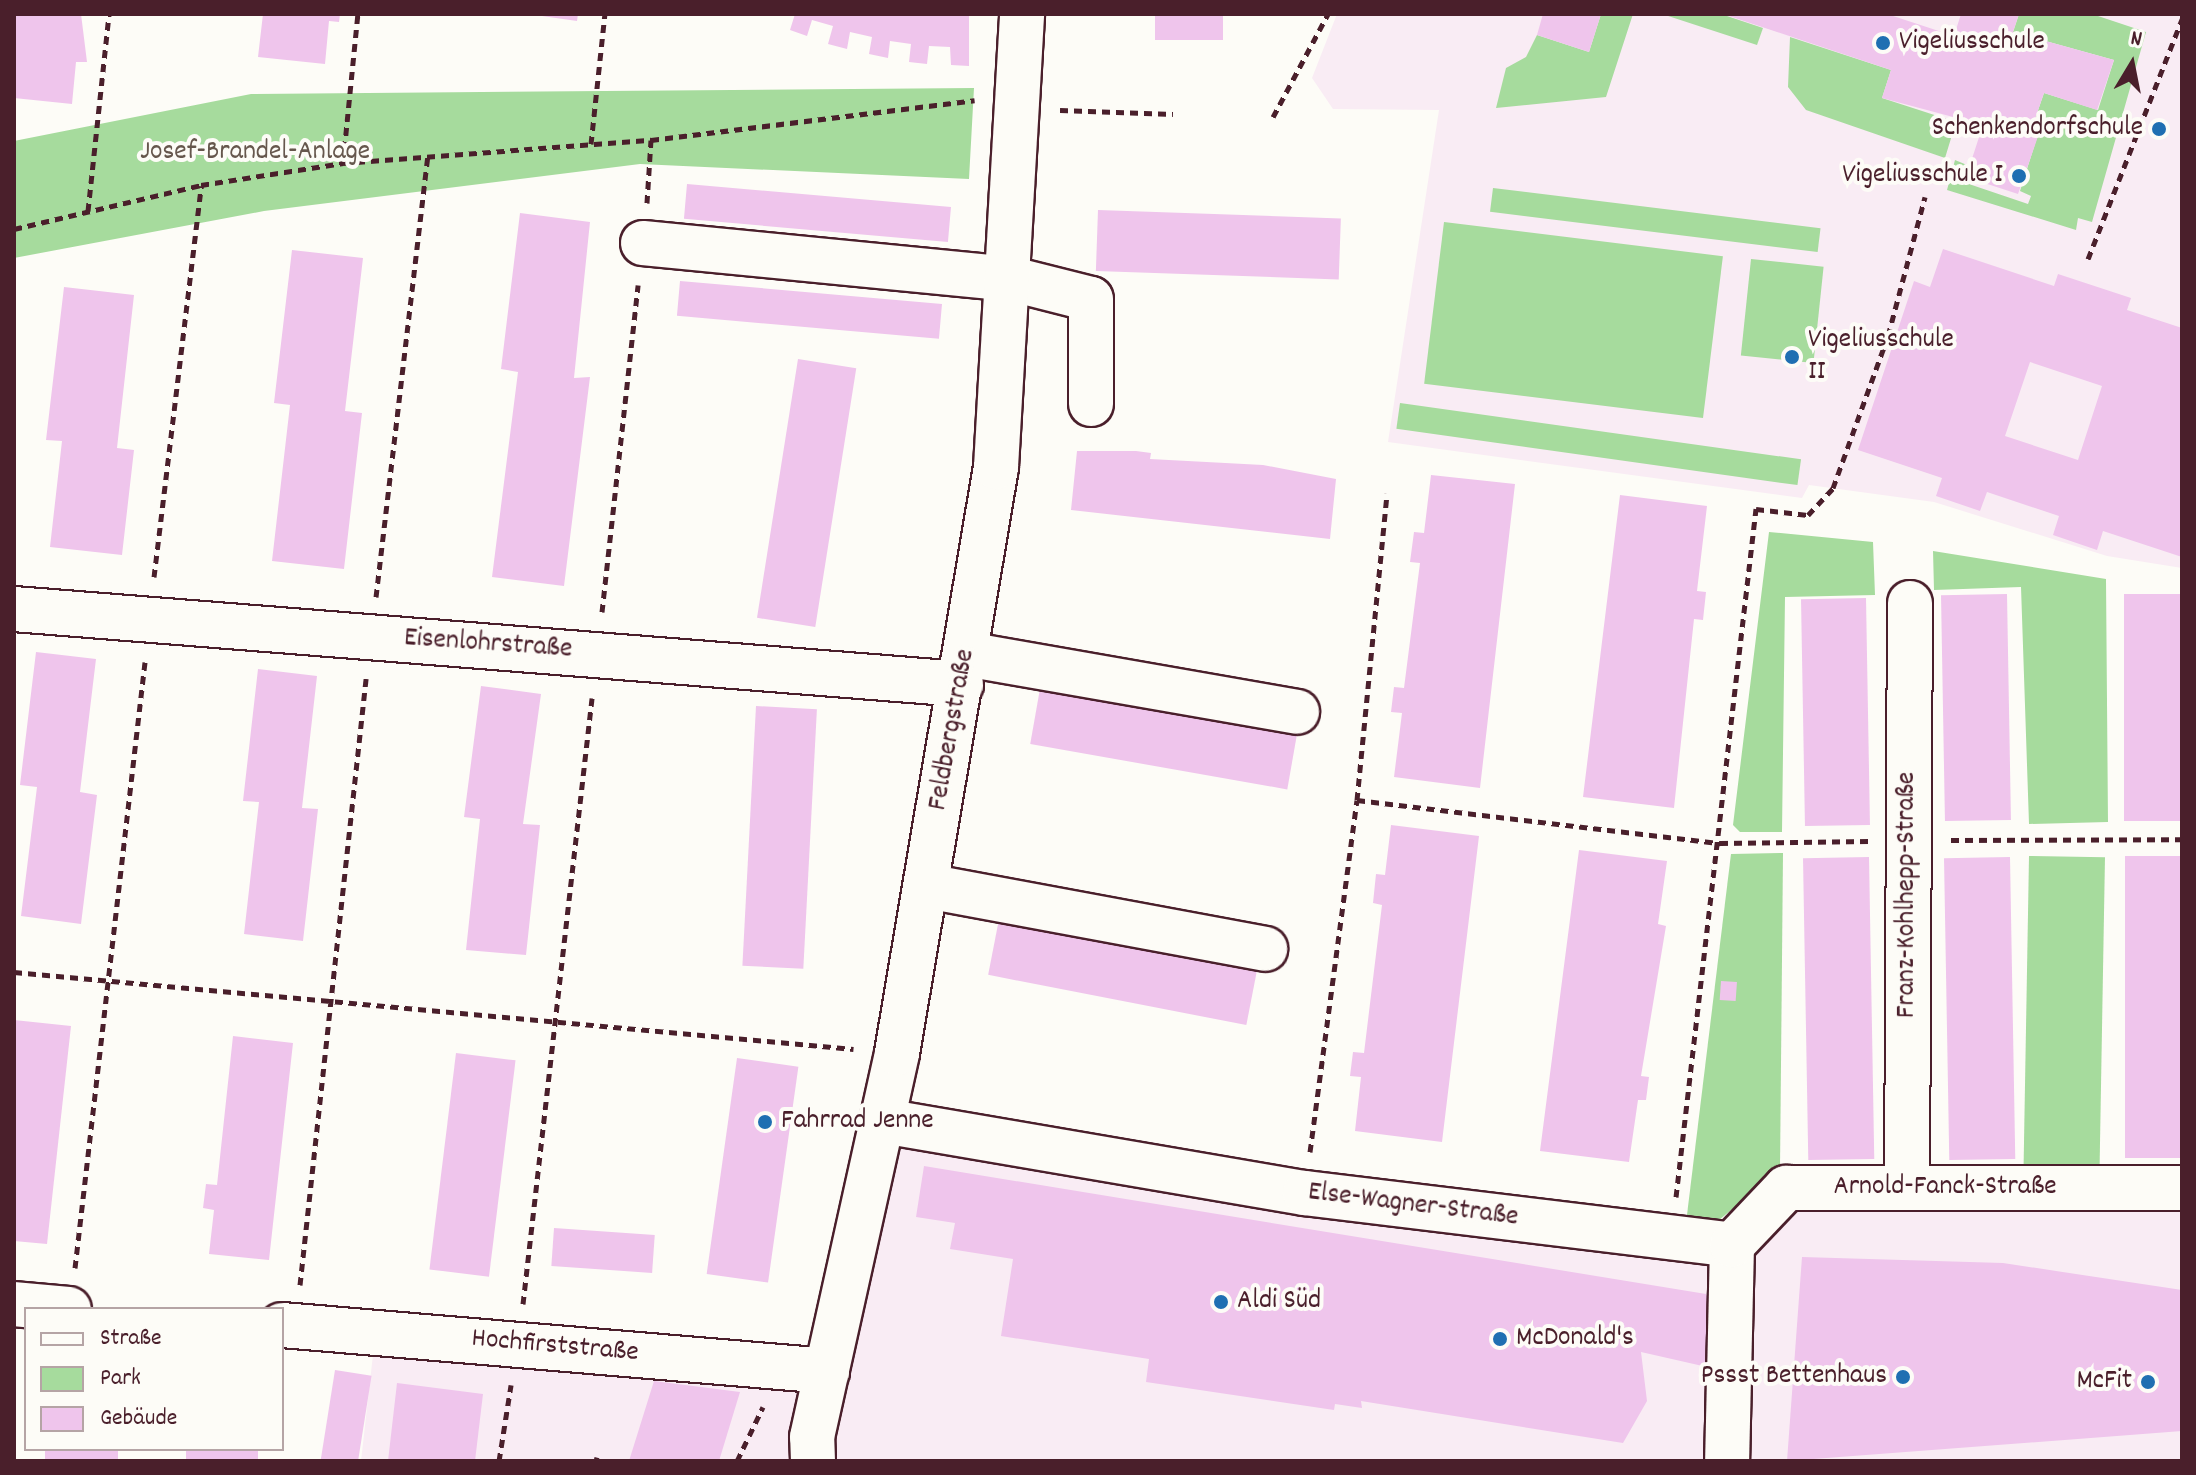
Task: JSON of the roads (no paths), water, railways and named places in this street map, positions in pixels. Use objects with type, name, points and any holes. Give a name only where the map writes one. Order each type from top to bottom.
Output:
[{"type":"street","name":"Feldbergstraße","points":[[806,1453],[897,1053],[996,467],[1012,279],[1022,14]]},
{"type":"street","points":[[643,243],[1012,279],[1091,299],[1091,404]]},
{"type":"street","name":"Franz-Kohlhepp-Straße","points":[[1907,1188],[1910,603]]},
{"type":"street","name":"Eisenlohrstraße","points":[[14,609],[597,653],[964,669],[1297,712]]},
{"type":"street","points":[[926,886],[1265,949]]},
{"type":"street","name":"Else-Wagner-Straße","points":[[883,1121],[1305,1193],[1732,1245]]},
{"type":"street","name":"Arnold-Fanck-Straße","points":[[1732,1245],[1786,1188],[2182,1188]]},
{"type":"street","points":[[1727,1461],[1732,1245]]},
{"type":"street","points":[[14,1304],[71,1293]]},
{"type":"street","name":"Hochfirststraße","points":[[289,1325],[827,1371]]},
{"type":"place","name":"Vigeliusschule","points":[[1883,43]]},
{"type":"place","name":"Schenkendorfschule","points":[[2159,129]]},
{"type":"place","name":"Vigeliusschule I","points":[[2019,176]]},
{"type":"place","name":"Vigeliusschule II","points":[[1792,357]]},
{"type":"place","name":"Fahrrad Jenne","points":[[765,1122]]},
{"type":"place","name":"Aldi Süd","points":[[1221,1302]]},
{"type":"place","name":"McDonald's","points":[[1500,1339]]},
{"type":"place","name":"Pssst Bettenhaus","points":[[1903,1377]]},
{"type":"place","name":"McFit","points":[[2148,1382]]},
{"type":"park label","name":"Josef-Brandel-Anlage","points":[[255,153]]}]
